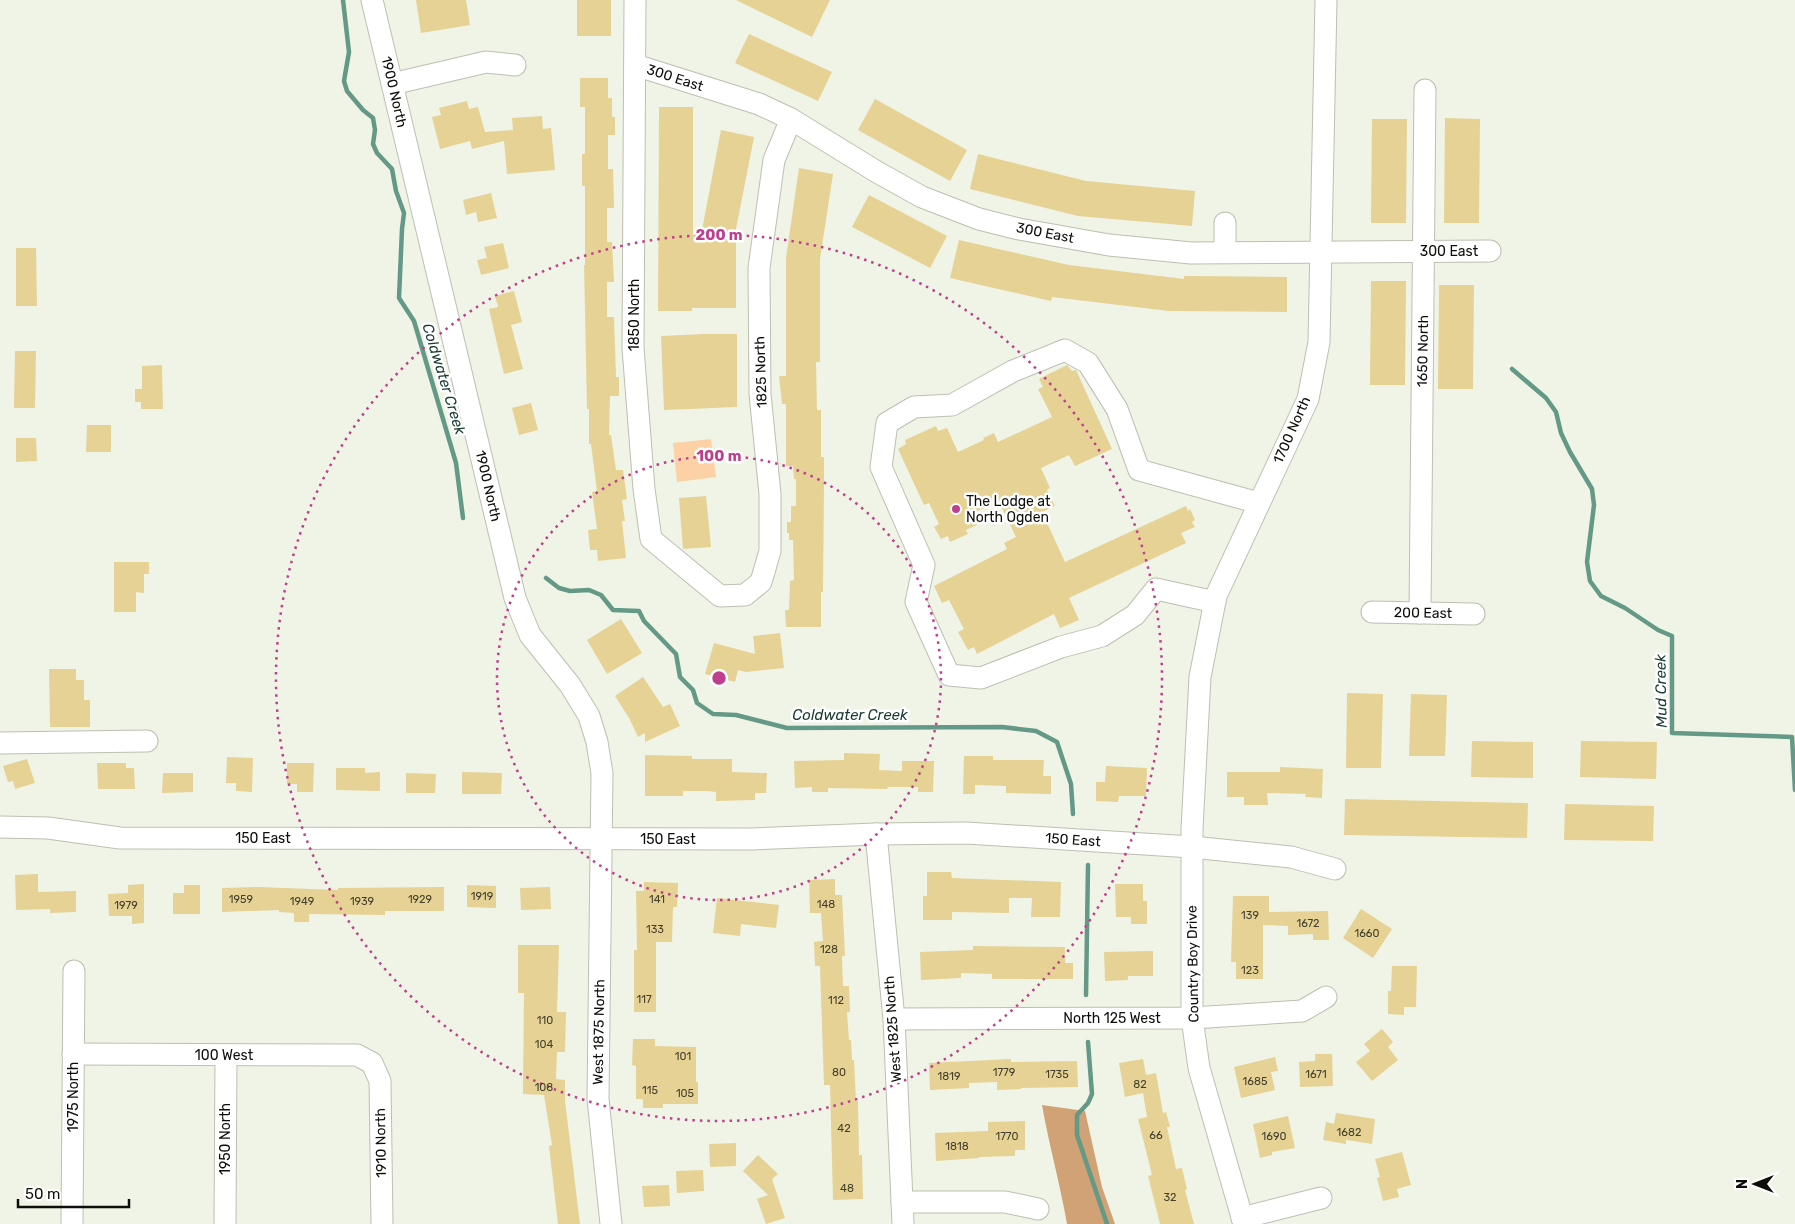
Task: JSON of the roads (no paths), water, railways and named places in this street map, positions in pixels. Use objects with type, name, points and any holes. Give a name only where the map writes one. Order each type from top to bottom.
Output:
[{"type":"street","name":"1900 North","points":[[372,0],[515,598],[530,635],[570,685],[589,716],[597,742],[602,773],[601,839]]},
{"type":"street","name":"1850 North","points":[[635,0],[633,348],[644,489],[651,539],[720,596]]},
{"type":"street","name":"1700 North","points":[[1192,847],[1200,677],[1216,596],[1308,399],[1319,342],[1326,0]]},
{"type":"street","points":[[392,84],[486,62],[515,65]]},
{"type":"street","name":"300 East","points":[[635,65],[759,104],[791,119],[877,172],[922,197],[979,219],[1019,229],[1109,245],[1191,253],[1490,251]]},
{"type":"street","name":"1650 North","points":[[1420,613],[1425,90]]},
{"type":"street","name":"1825 North","points":[[720,596],[745,595],[761,582],[770,551],[770,494],[760,394],[759,268],[774,160],[791,119]]},
{"type":"street","points":[[1225,223],[1225,252]]},
{"type":"street","points":[[1215,602],[1156,590],[1135,614],[1102,636],[1060,647],[981,678],[949,675],[916,602],[924,565],[880,466],[887,423],[914,407],[952,404],[1013,371],[1066,350],[1088,364],[1117,409],[1139,470],[1259,503]]},
{"type":"street","name":"200 East","points":[[1372,612],[1474,614]]},
{"type":"street","points":[[0,743],[147,741]]},
{"type":"street","name":"150 East","points":[[0,827],[48,828],[120,838],[752,839],[876,834],[966,834],[1192,847],[1291,857],[1335,869]]},
{"type":"street","name":"West 1825 North","points":[[876,834],[894,1019],[903,1224]]},
{"type":"street","name":"West 1875 North","points":[[601,839],[598,1099],[611,1224]]},
{"type":"street","name":"Country Boy Drive","points":[[1192,847],[1192,1018],[1199,1068],[1243,1221]]},
{"type":"street","name":"1975 North","points":[[72,1224],[74,970]]},
{"type":"street","name":"North 125 West","points":[[894,1019],[1192,1018],[1302,1011],[1326,997]]},
{"type":"street","name":"100 West","points":[[73,1054],[357,1055],[372,1063]]},
{"type":"street","name":"1950 North","points":[[225,1224],[226,1055]]},
{"type":"street","name":"1910 North","points":[[372,1063],[380,1081],[382,1224]]},
{"type":"street","points":[[1243,1221],[1321,1198]]},
{"type":"street","points":[[902,1202],[1005,1202],[1038,1209]]},
{"type":"waterway","name":"Coldwater Creek","points":[[343,0],[349,52],[344,81],[347,91],[363,110],[373,118],[375,130],[373,144],[377,153],[392,169],[396,191],[404,213],[399,298],[414,321],[456,463],[463,518]]},
{"type":"waterway","name":"Mud Creek","points":[[1512,369],[1546,398],[1556,412],[1561,433],[1592,489],[1594,505],[1587,562],[1590,581],[1601,596],[1625,608],[1658,630],[1672,636],[1672,733],[1792,737],[1795,790]]},
{"type":"waterway","name":"Coldwater Creek","points":[[546,578],[559,588],[570,591],[589,590],[601,595],[613,610],[639,611],[644,621],[676,654],[680,677],[693,690],[697,703],[713,714],[736,715],[787,728],[1002,727],[1036,731],[1057,742],[1071,784],[1073,814]]},
{"type":"waterway","name":"Coldwater Creek","points":[[1086,995],[1088,865]]},
{"type":"waterway","name":"Coldwater Creek","points":[[1088,1042],[1092,1094],[1088,1103],[1077,1115],[1077,1135],[1107,1224]]},
{"type":"place","name":"The Lodge at North Ogden","points":[[956,509]]}]
